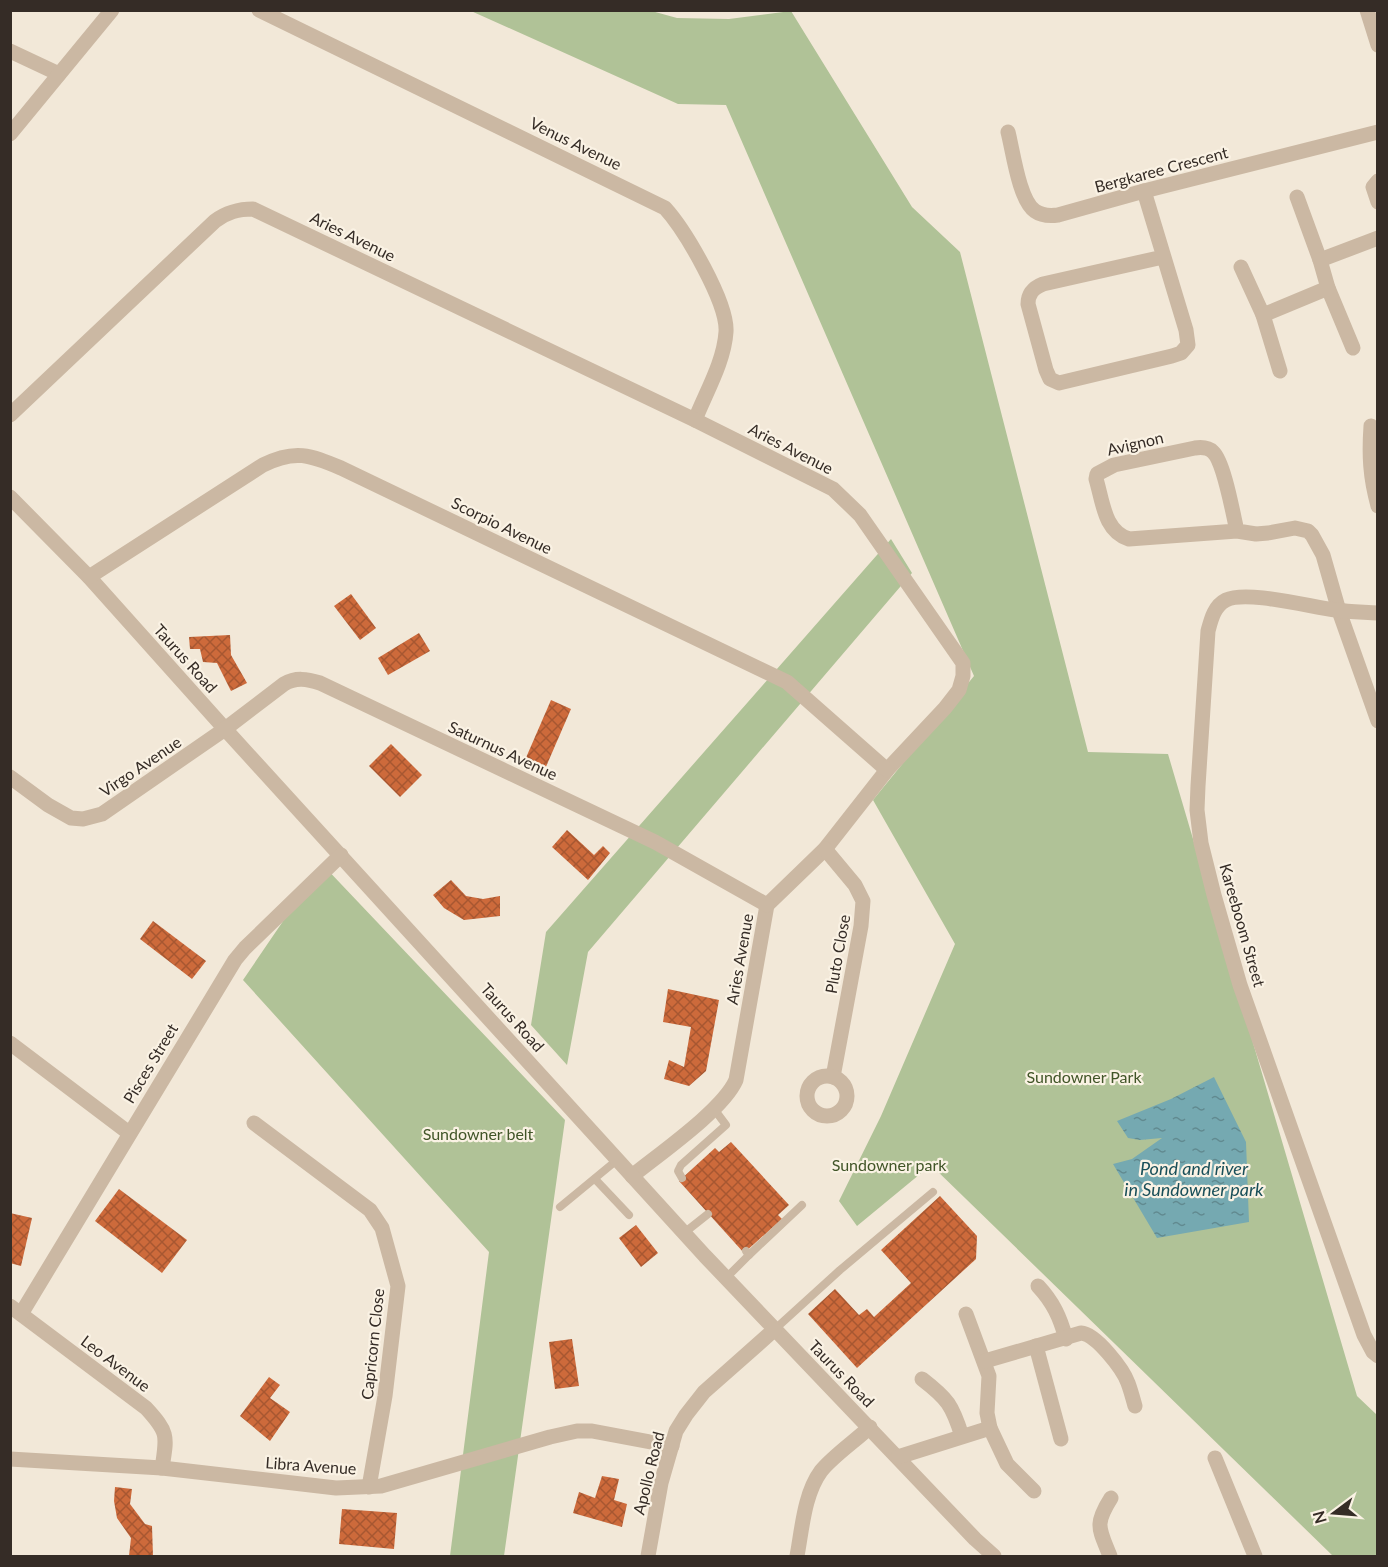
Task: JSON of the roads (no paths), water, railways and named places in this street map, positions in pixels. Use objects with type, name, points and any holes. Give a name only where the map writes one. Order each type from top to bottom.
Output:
[{"type":"street","points":[[10,134],[112,10]]},
{"type":"street","name":"Venus Avenue","points":[[260,10],[665,208],[687,238],[725,315],[726,331],[723,352],[695,420]]},
{"type":"street","points":[[1367,10],[1377,45]]},
{"type":"street","points":[[10,51],[59,74]]},
{"type":"street","name":"Bergkaree Crescent","points":[[1008,132],[1023,192],[1035,211],[1047,216],[1377,132]]},
{"type":"street","points":[[1377,181],[1373,187],[1377,201]]},
{"type":"street","points":[[1144,191],[1186,330],[1188,345],[1185,350],[1172,356],[1077,380],[1059,383],[1050,379],[1028,304],[1028,298],[1034,289],[1163,257]]},
{"type":"street","points":[[1297,197],[1328,288],[1353,348]]},
{"type":"street","name":"Aries Avenue","points":[[10,415],[222,215],[241,209],[253,209],[695,420],[833,489],[860,515],[963,663],[963,676],[958,690],[945,708],[887,770],[825,849],[767,905],[736,1080],[728,1094],[714,1109],[632,1176]]},
{"type":"street","points":[[1320,260],[1377,238]]},
{"type":"street","points":[[1241,267],[1263,315],[1280,371]]},
{"type":"street","points":[[1263,315],[1328,288]]},
{"type":"street","points":[[1371,426],[1369,457],[1375,482],[1377,506]]},
{"type":"street","name":"Avignon","points":[[1237,531],[1220,462],[1212,450],[1195,448],[1114,465],[1097,474],[1096,479],[1110,526],[1119,536],[1135,539],[1237,531],[1268,534],[1295,528],[1308,531],[1323,555],[1339,611]]},
{"type":"street","name":"Scorpio Avenue","points":[[89,577],[263,465],[288,455],[312,456],[787,682],[887,770]]},
{"type":"street","name":"Taurus Road","points":[[10,497],[89,577],[774,1330],[994,1557]]},
{"type":"street","name":"Kareeboom Street","points":[[1377,613],[1339,611],[1245,597],[1227,599],[1215,610],[1208,631],[1197,810],[1201,843],[1240,985],[1364,1335],[1372,1352],[1377,1356]]},
{"type":"street","points":[[1339,611],[1377,721]]},
{"type":"street","name":"Saturnus Avenue","points":[[225,729],[291,680],[313,681],[655,842],[767,905]]},
{"type":"street","name":"Virgo Avenue","points":[[10,777],[62,814],[83,819],[102,814],[110,809],[225,729]]},
{"type":"street","name":"Pluto Close","points":[[825,849],[855,885],[863,900],[861,926],[833,1077]]},
{"type":"street","name":"Pisces Street","points":[[16,1310],[129,1133],[235,960],[341,855]]},
{"type":"street","points":[[10,1043],[129,1133]]},
{"type":"street","name":"Capricorn Close","points":[[254,1123],[370,1210],[382,1228],[388,1244],[398,1287],[385,1396],[369,1487]]},
{"type":"street","points":[[1038,1286],[1052,1301],[1066,1339]]},
{"type":"street","name":"Leo Avenue","points":[[16,1310],[146,1408],[160,1423],[166,1437],[162,1468]]},
{"type":"street","points":[[966,1314],[989,1376],[987,1413],[990,1428],[1007,1464],[1034,1491]]},
{"type":"street","name":"Apollo Road","points":[[648,1557],[661,1483],[676,1431],[704,1392],[774,1330]]},
{"type":"street","points":[[985,1361],[1083,1333],[1095,1339],[1125,1377],[1135,1406]]},
{"type":"street","points":[[1036,1346],[1061,1439]]},
{"type":"street","points":[[922,1378],[944,1396],[951,1406],[962,1436]]},
{"type":"street","points":[[797,1557],[804,1520],[815,1482],[822,1471],[870,1427]]},
{"type":"street","points":[[898,1457],[990,1428]]},
{"type":"street","name":"Libra Avenue","points":[[10,1459],[162,1468],[336,1488],[381,1486],[577,1431],[592,1431],[672,1446]]},
{"type":"street","points":[[1215,1458],[1255,1557]]},
{"type":"street","points":[[1110,1557],[1100,1530],[1100,1519],[1111,1498]]},
{"type":"lane","points":[[682,1178],[678,1171],[680,1167],[726,1125],[714,1109]]},
{"type":"lane","points":[[560,1207],[617,1160]]},
{"type":"lane","points":[[595,1179],[629,1215]]},
{"type":"lane","points":[[774,1330],[840,1270],[933,1192]]},
{"type":"lane","points":[[726,1278],[748,1253],[801,1205]]},
{"type":"lane","points":[[684,1233],[708,1214]]},
{"type":"water","name":"Pond and river in Sundowner park","points":[[1214,1077],[1246,1142],[1249,1222],[1157,1238],[1113,1164],[1132,1159],[1162,1138],[1140,1140],[1128,1138],[1117,1121],[1171,1099]]},
{"type":"park label","name":"Sundowner Park","points":[[1084,1076]]},
{"type":"park label","name":"Sundowner belt","points":[[478,1133]]},
{"type":"park label","name":"Sundowner park","points":[[889,1164]]}]
